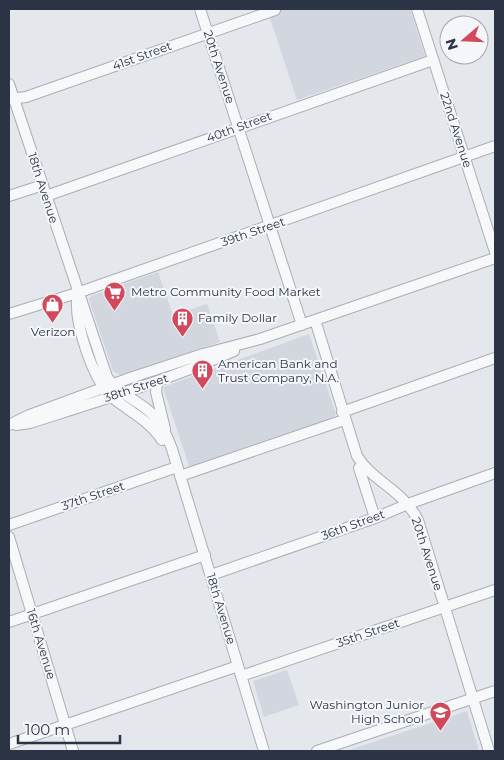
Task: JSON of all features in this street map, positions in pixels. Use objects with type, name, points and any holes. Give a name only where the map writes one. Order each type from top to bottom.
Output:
[{"type":"street","name":"20th Avenue","points":[[200,9],[302,325]]},
{"type":"street","name":"22nd Avenue","points":[[417,9],[495,252]]},
{"type":"street","name":"41st Street","points":[[11,98],[26,97],[275,10]]},
{"type":"street","name":"40th Street","points":[[46,196],[434,60]]},
{"type":"street","name":"18th Avenue","points":[[9,84],[11,98],[46,196],[77,293],[76,307],[81,330],[96,374],[156,431],[179,472]]},
{"type":"street","name":"39th Street","points":[[9,314],[77,293],[495,146]]},
{"type":"street","points":[[9,196],[42,185]]},
{"type":"street","name":"38th Street","points":[[9,426],[27,416],[108,386],[203,354],[260,339],[495,258]]},
{"type":"street","name":"20th Avenue","points":[[315,320],[343,416],[360,460],[408,504],[418,520],[489,751]]},
{"type":"street","name":"38th Street","points":[[9,426],[30,423],[162,380],[196,368],[260,339]]},
{"type":"street","name":"37th Street","points":[[9,525],[179,472],[343,416],[495,358]]},
{"type":"street","points":[[162,380],[157,383],[156,392],[167,434]]},
{"type":"street","name":"18th Avenue","points":[[116,395],[155,416],[167,434],[264,751]]},
{"type":"street","points":[[359,468],[375,518]]},
{"type":"street","name":"36th Street","points":[[211,575],[375,518],[408,504],[495,473]]},
{"type":"street","name":"16th Avenue","points":[[9,536],[73,751]]},
{"type":"street","points":[[9,622],[205,555]]},
{"type":"street","name":"35th Street","points":[[9,744],[495,590]]},
{"type":"street","points":[[317,751],[495,691]]},
{"type":"shaded area","points":[[267,9],[410,9],[425,56],[297,100]]},
{"type":"shaded area","points":[[158,272],[173,315],[207,304],[220,342],[120,375],[113,371],[89,300],[91,296]]},
{"type":"shaded area","points":[[309,334],[336,414],[332,419],[194,468],[189,466],[163,387]]},
{"type":"shaded area","points":[[287,670],[299,705],[264,717],[253,681]]},
{"type":"shaded area","name":"Washington Junior High School","points":[[467,711],[479,751],[346,751]]},
{"type":"place","name":"Metro Community Food Market","points":[[115,311]]},
{"type":"place","name":"Verizon","points":[[53,324]]},
{"type":"place","name":"Family Dollar","points":[[182,337]]},
{"type":"place","name":"American Bank and Trust Company, N.A.","points":[[202,390]]},
{"type":"place","name":"Washington Junior High School","points":[[440,731]]}]
